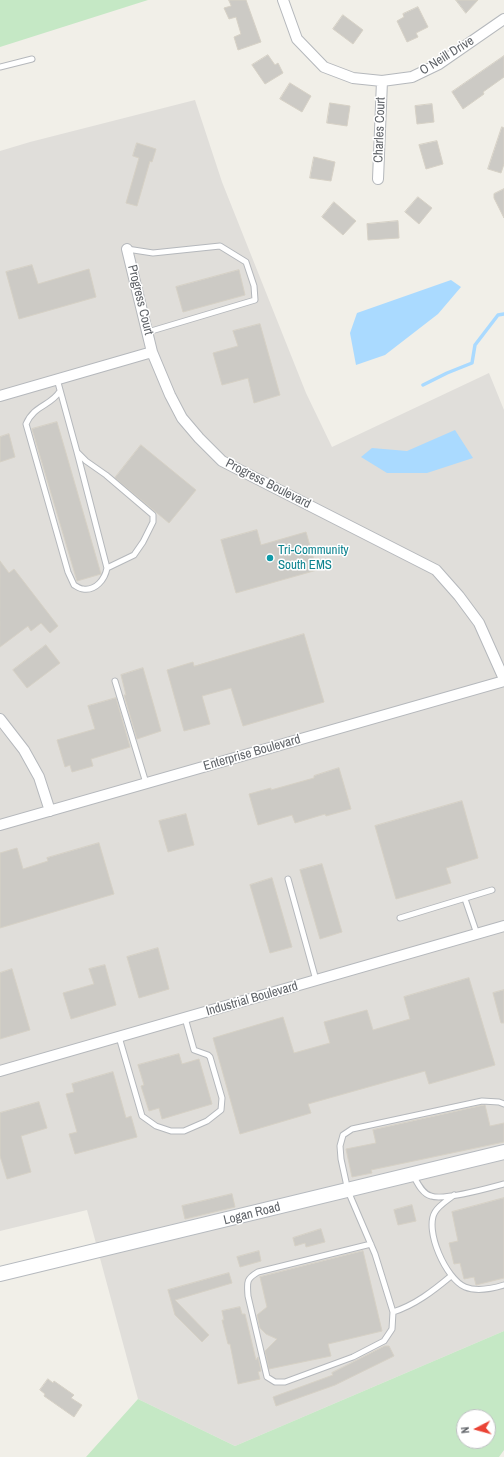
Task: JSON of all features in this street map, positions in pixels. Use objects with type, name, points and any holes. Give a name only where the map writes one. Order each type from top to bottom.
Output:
[{"type":"street","name":"O Neill Drive","points":[[282,0],[297,39],[324,67],[353,78],[382,81],[412,77],[439,64],[504,19]]},
{"type":"street","name":"Charles Court","points":[[378,179],[382,81]]},
{"type":"street","name":"Progress Court","points":[[127,249],[152,352]]},
{"type":"street","points":[[0,396],[152,352]]},
{"type":"street","name":"Progress Boulevard","points":[[152,352],[170,395],[182,418],[222,461],[436,570],[459,596],[479,623],[504,680]]},
{"type":"street","name":"Enterprise Boulevard","points":[[0,825],[504,680]]},
{"type":"street","points":[[0,719],[24,750],[39,777],[50,810]]},
{"type":"street","name":"Industrial Boulevard","points":[[0,1071],[504,926]]},
{"type":"street","name":"Logan Road","points":[[0,1274],[348,1191],[504,1152]]},
{"type":"lane","points":[[0,67],[32,59]]},
{"type":"lane","points":[[127,249],[152,253],[220,246],[246,262],[254,286],[254,300],[148,332]]},
{"type":"lane","points":[[57,379],[107,568],[106,576],[96,586],[83,589],[74,585],[68,572],[26,424],[30,416],[40,406],[56,396],[60,391]]},
{"type":"lane","points":[[77,452],[153,515],[153,522],[150,529],[134,555],[107,568]]},
{"type":"lane","points":[[115,681],[146,783]]},
{"type":"lane","points":[[288,879],[316,980]]},
{"type":"lane","points":[[400,918],[492,890]]},
{"type":"lane","points":[[466,899],[477,934]]},
{"type":"lane","points":[[119,1037],[142,1116],[156,1126],[171,1131],[184,1131],[208,1121],[221,1110],[222,1098],[210,1057],[194,1050],[185,1018]]},
{"type":"lane","points":[[371,1244],[258,1272],[250,1277],[247,1282],[248,1296],[267,1377],[275,1382],[285,1382],[352,1357],[384,1341],[392,1329],[393,1312],[371,1244],[348,1191],[341,1159],[340,1146],[343,1135],[352,1129],[482,1101],[499,1102],[504,1104]]},
{"type":"lane","points":[[412,1175],[421,1188],[430,1196],[443,1197],[504,1184]]},
{"type":"lane","points":[[454,1195],[436,1211],[432,1219],[432,1228],[436,1247],[451,1276],[464,1287],[478,1290],[494,1289],[504,1285]]},
{"type":"lane","points":[[393,1312],[421,1300],[451,1276]]},
{"type":"shaded area","points":[[195,100],[222,182],[306,393],[332,447],[489,373],[504,410],[504,1331],[235,1446],[138,1399],[87,1210],[0,1231],[0,151]]},
{"type":"green space","points":[[0,0],[148,0],[0,47]]},
{"type":"green space","points":[[504,1331],[504,1450],[499,1457],[86,1457],[138,1399],[235,1446]]},
{"type":"water","points":[[451,280],[461,287],[438,314],[385,355],[356,365],[350,333],[357,313]]},
{"type":"water","points":[[455,430],[473,458],[427,473],[387,473],[361,457],[372,448],[407,451]]},
{"type":"building","points":[[229,0],[246,0],[261,42],[238,50],[234,37],[241,34],[236,17],[229,19],[224,8],[231,6]]},
{"type":"building","points":[[456,0],[478,0],[466,13]]},
{"type":"building","points":[[418,7],[428,27],[416,33],[418,37],[407,42],[397,21],[404,17],[403,14]]},
{"type":"building","points":[[343,15],[363,30],[353,44],[333,29]]},
{"type":"building","points":[[268,55],[275,65],[278,63],[283,73],[265,84],[252,65]]},
{"type":"building","points":[[504,56],[504,77],[463,109],[452,92]]},
{"type":"building","points":[[290,83],[311,96],[302,112],[280,99]]},
{"type":"building","points":[[330,103],[350,106],[347,126],[327,123]]},
{"type":"building","points":[[432,104],[434,122],[417,124],[415,106]]},
{"type":"building","points":[[502,127],[504,128],[504,164],[501,173],[488,169]]},
{"type":"building","points":[[437,141],[443,164],[426,169],[419,145]]},
{"type":"building","points":[[137,143],[156,149],[152,162],[150,161],[137,206],[126,203],[139,158],[133,156]]},
{"type":"building","points":[[314,157],[335,162],[331,181],[310,178]]},
{"type":"building","points":[[504,189],[504,218],[494,198],[494,194]]},
{"type":"building","points":[[418,197],[432,208],[419,224],[405,212]]},
{"type":"building","points":[[334,202],[356,221],[343,235],[322,217]]},
{"type":"building","points":[[398,221],[399,238],[368,240],[367,224]]},
{"type":"building","points":[[32,265],[38,284],[89,269],[96,297],[19,319],[6,272]]},
{"type":"building","points":[[239,270],[245,295],[183,312],[176,287]]},
{"type":"building","points":[[260,324],[280,395],[254,403],[248,378],[222,385],[213,353],[238,346],[233,331]]},
{"type":"building","points":[[57,422],[101,574],[77,581],[32,429]]},
{"type":"building","points":[[9,434],[15,457],[0,462],[0,437]]},
{"type":"building","points":[[141,445],[196,490],[169,523],[115,478]]},
{"type":"building","name":"Tri-Community South EMS","points":[[257,530],[261,545],[306,532],[317,570],[236,593],[221,540]]},
{"type":"building","points":[[0,561],[9,573],[14,569],[58,626],[50,633],[41,623],[31,631],[28,626],[0,647]]},
{"type":"building","points":[[304,634],[324,702],[243,726],[231,688],[202,696],[210,724],[184,731],[167,670],[193,662],[194,666]]},
{"type":"building","points":[[46,645],[60,663],[27,688],[13,670]]},
{"type":"building","points":[[143,668],[161,731],[137,739],[124,695],[126,695],[121,675]]},
{"type":"building","points":[[116,698],[130,747],[91,759],[93,766],[72,772],[70,765],[65,767],[57,740],[95,729],[88,706]]},
{"type":"building","points":[[339,768],[351,809],[326,816],[325,814],[295,823],[292,815],[258,825],[249,794],[271,788],[271,790],[314,778],[314,776]]},
{"type":"building","points":[[462,801],[478,858],[446,868],[451,883],[396,899],[375,826]]},
{"type":"building","points":[[186,814],[194,845],[168,852],[159,821]]},
{"type":"building","points":[[99,843],[114,894],[0,928],[0,853],[17,848],[23,869],[48,861],[47,858]]},
{"type":"building","points":[[322,864],[342,932],[320,939],[300,870]]},
{"type":"building","points":[[272,878],[292,947],[270,953],[250,885]]},
{"type":"building","points":[[158,948],[169,989],[139,998],[127,957]]},
{"type":"building","points":[[105,965],[116,1005],[71,1019],[63,993],[94,984],[89,969]]},
{"type":"building","points":[[12,969],[30,1030],[0,1039],[0,973]]},
{"type":"building","points":[[469,978],[495,1065],[429,1084],[425,1071],[308,1104],[311,1113],[240,1134],[213,1038],[283,1017],[294,1053],[330,1043],[324,1022],[367,1010],[373,1030],[410,1019],[404,997]]},
{"type":"building","points":[[504,990],[504,1023],[501,1023],[493,993]]},
{"type":"building","points":[[179,1054],[182,1064],[199,1059],[212,1104],[162,1119],[159,1108],[149,1111],[141,1086],[144,1085],[138,1065]]},
{"type":"building","points":[[113,1072],[126,1118],[131,1116],[137,1137],[75,1154],[69,1134],[77,1132],[66,1094],[74,1092],[72,1084]]},
{"type":"building","points":[[39,1102],[47,1128],[21,1136],[31,1172],[7,1179],[0,1156],[0,1113]]},
{"type":"building","points":[[485,1105],[490,1126],[504,1123],[504,1142],[371,1170],[372,1173],[352,1177],[346,1149],[376,1143],[373,1130]]},
{"type":"building","points":[[232,1194],[235,1207],[185,1219],[182,1206]]},
{"type":"building","points":[[504,1198],[504,1278],[476,1285],[474,1277],[464,1279],[460,1263],[454,1264],[449,1243],[458,1241],[452,1212]]},
{"type":"building","points":[[412,1205],[416,1221],[398,1225],[394,1210]]},
{"type":"building","points":[[321,1229],[325,1242],[306,1247],[305,1243],[295,1246],[293,1238]]},
{"type":"building","points":[[259,1251],[261,1261],[240,1267],[237,1257]]},
{"type":"building","points":[[363,1251],[382,1331],[328,1344],[331,1356],[269,1369],[265,1351],[277,1339],[266,1334],[260,1328],[257,1315],[267,1307],[260,1277]]},
{"type":"building","points":[[229,1273],[232,1283],[175,1300],[209,1335],[202,1342],[175,1315],[168,1290]]},
{"type":"building","points":[[240,1307],[242,1314],[245,1314],[256,1360],[258,1357],[261,1371],[258,1372],[260,1379],[238,1384],[230,1344],[228,1344],[222,1320],[224,1320],[222,1311]]},
{"type":"building","points":[[385,1346],[389,1346],[394,1356],[335,1385],[276,1406],[273,1397],[333,1375],[332,1373]]},
{"type":"building","points":[[48,1379],[53,1383],[54,1381],[74,1395],[71,1398],[82,1405],[74,1417],[44,1396],[45,1394],[40,1390]]},
{"type":"waterway","points":[[423,385],[472,363],[475,345],[498,315],[504,314]]},
{"type":"place","name":"Tri-Community South EMS","points":[[270,558]]}]
